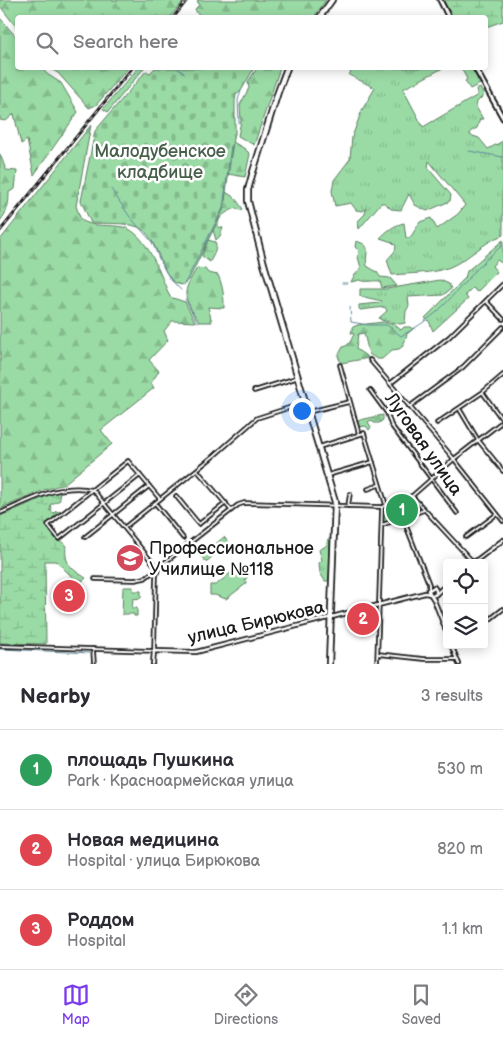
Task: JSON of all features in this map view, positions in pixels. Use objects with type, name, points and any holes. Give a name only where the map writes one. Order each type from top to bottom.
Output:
[{"type":"highway","points":[[323,15],[334,0]]},
{"type":"highway","points":[[285,70],[256,153],[245,195],[250,226],[298,378],[335,505]]},
{"type":"highway","points":[[298,378],[304,403],[328,475],[335,505],[329,664]]},
{"type":"main road","points":[[440,0],[447,15]]},
{"type":"main road","points":[[476,70],[503,118]]},
{"type":"street","points":[[391,383],[450,337],[503,284]]},
{"type":"street","points":[[486,301],[503,319]]},
{"type":"street","points":[[409,407],[462,368],[503,327]]},
{"type":"street","points":[[370,360],[454,459],[503,521]]},
{"type":"street","points":[[340,365],[359,434]]},
{"type":"street","points":[[437,423],[483,392],[503,375]]},
{"type":"street","points":[[254,391],[298,378]]},
{"type":"street","name":"Луговая улица","points":[[370,390],[387,414],[391,425],[457,513]]},
{"type":"street","points":[[95,579],[140,580],[145,578],[240,504],[247,502],[382,507],[412,496],[454,459],[503,421],[483,392]]},
{"type":"street","points":[[308,412],[349,402]]},
{"type":"street","points":[[125,527],[197,470],[256,418],[304,403]]},
{"type":"street","points":[[459,409],[478,440],[503,471]]},
{"type":"street","points":[[319,446],[364,433],[386,506]]},
{"type":"street","points":[[140,475],[59,539],[48,525],[128,460],[160,499]]},
{"type":"street","points":[[328,475],[372,462]]},
{"type":"street","points":[[197,470],[232,510]]},
{"type":"street","points":[[368,489],[379,485]]},
{"type":"street","points":[[86,537],[149,486]]},
{"type":"street","points":[[0,513],[56,489],[93,490],[158,569]]},
{"type":"street","points":[[348,506],[350,494]]},
{"type":"street","points":[[176,496],[199,524],[226,503]]},
{"type":"street","points":[[412,496],[470,559]]},
{"type":"street","points":[[155,503],[183,538]]},
{"type":"street","points":[[377,664],[382,507]]},
{"type":"street","points":[[382,525],[425,509]]},
{"type":"street","points":[[466,537],[497,514]]},
{"type":"street","points":[[403,518],[443,623]]},
{"type":"street","points":[[479,559],[503,540]]},
{"type":"street","points":[[153,664],[156,576],[158,569]]},
{"type":"street","points":[[432,592],[443,587]]},
{"type":"street","name":"улица Бирюкова","points":[[0,646],[196,652],[432,592]]},
{"type":"street","points":[[488,621],[503,609]]},
{"type":"street","points":[[93,648],[94,664]]},
{"type":"street","points":[[453,649],[459,664]]},
{"type":"street","points":[[378,654],[424,659],[457,659]]},
{"type":"green space","points":[[0,0],[185,0],[172,15],[15,15],[15,25],[0,6]]},
{"type":"green space","points":[[197,0],[326,0],[315,15],[200,15],[195,9],[199,5]]},
{"type":"green space","points":[[443,0],[503,0],[503,21],[488,26],[488,15],[452,15]]},
{"type":"green space","points":[[0,18],[15,36],[15,70],[44,70],[61,83],[78,112],[34,175],[27,140],[21,144],[14,114],[6,121],[0,120]]},
{"type":"green space","points":[[53,70],[126,70],[96,105],[89,108],[58,73]]},
{"type":"green space","points":[[136,70],[142,70],[108,112],[103,109]]},
{"type":"green space","name":"Малодубенское кладбище","points":[[153,70],[253,70],[241,91],[236,95],[235,134],[224,208],[189,279],[182,285],[174,282],[169,276],[146,232],[138,227],[127,224],[91,223],[81,201],[95,131],[146,71],[150,73]]},
{"type":"green space","points":[[256,70],[279,70],[254,145],[238,136],[241,121],[240,105],[249,88],[248,82]]},
{"type":"green space","points":[[352,70],[439,70],[403,89],[423,127],[478,95],[476,90],[480,88],[484,95],[477,102],[476,107],[483,119],[480,119],[477,128],[471,131],[470,135],[479,138],[488,149],[503,141],[503,235],[450,267],[429,272],[392,275],[387,260],[395,251],[396,246],[392,242],[380,238],[383,235],[404,223],[406,238],[410,238],[420,222],[431,218],[437,229],[458,214],[465,205],[429,161],[428,168],[451,195],[450,201],[427,211],[415,205],[409,194],[401,210],[391,209],[385,203],[381,203],[359,229],[358,221],[365,214],[366,208],[363,211],[356,210],[351,203],[335,206],[332,191],[334,180],[350,159],[352,137],[362,110],[375,88],[349,75]]},
{"type":"green space","points":[[462,70],[473,70],[480,84],[470,89],[465,81],[467,79]]},
{"type":"green space","points":[[91,125],[76,206],[81,220],[96,225],[123,227],[139,237],[158,267],[170,297],[185,302],[195,322],[172,321],[164,331],[168,340],[149,360],[159,371],[151,383],[154,388],[101,430],[112,444],[64,484],[44,490],[0,509],[0,240]]},
{"type":"green space","points":[[233,142],[250,154],[245,177],[228,174]]},
{"type":"green space","points":[[0,154],[6,170],[17,171],[15,189],[9,192],[8,207],[0,221]]},
{"type":"green space","points":[[226,192],[235,198],[243,209],[236,208],[221,217],[218,227],[223,228],[216,240],[213,230],[224,208]]},
{"type":"green space","points":[[208,240],[215,242],[216,245],[210,262],[202,256]]},
{"type":"green space","points":[[503,240],[503,264],[497,260],[492,266],[497,272],[477,292],[472,288],[465,295],[468,299],[433,331],[429,321],[425,318],[465,278],[467,271]]},
{"type":"green space","points":[[356,241],[367,247],[367,266],[377,272],[380,277],[390,278],[397,286],[382,288],[380,281],[359,280],[351,282],[361,268],[358,257],[359,251],[355,247]]},
{"type":"green space","points":[[197,268],[205,269],[208,273],[218,275],[221,283],[224,308],[208,307],[212,322],[199,322],[187,300],[186,290]]},
{"type":"green space","points":[[440,280],[449,284],[451,289],[443,295],[408,297],[409,306],[406,311],[405,323],[400,324],[381,320],[379,318],[387,311],[385,307],[360,310],[359,308],[359,305],[380,303],[382,301],[360,296],[360,289],[387,289]]},
{"type":"green space","points":[[384,322],[395,325],[401,330],[404,327],[413,329],[407,334],[403,346],[392,350],[382,359],[377,359],[369,354],[364,333],[358,334],[356,349],[369,358],[341,363],[338,356],[343,347],[351,340],[354,334],[351,333],[353,327]]},
{"type":"green space","points":[[383,415],[383,420],[379,423],[374,423],[371,420],[368,422],[371,427],[369,430],[366,426],[358,427],[357,422],[360,420]]},
{"type":"green space","points":[[59,491],[60,500],[50,505],[52,510],[49,510],[54,513],[65,510],[46,525],[66,546],[66,558],[70,566],[86,578],[79,584],[56,561],[45,561],[46,644],[0,643],[0,516]]},
{"type":"green space","points":[[412,497],[422,510],[383,523],[384,508]]},
{"type":"green space","points":[[224,537],[229,543],[206,562],[201,556]]},
{"type":"green space","points":[[328,539],[330,539],[329,581],[325,581],[320,573],[319,563],[322,560],[319,550],[326,546]]},
{"type":"green space","points":[[239,566],[249,575],[245,580],[247,583],[226,599],[210,595],[210,585],[216,585]]},
{"type":"green space","points":[[123,587],[133,587],[133,591],[141,591],[141,598],[133,599],[132,608],[137,608],[137,616],[134,616],[134,614],[122,615]]},
{"type":"waterway","points":[[180,70],[184,73]]},
{"type":"waterway","points":[[239,123],[238,100],[241,91]]},
{"type":"waterway","points":[[184,285],[223,208],[231,145]]},
{"type":"waterway","points":[[469,151],[503,157]]},
{"type":"waterway","points":[[111,189],[130,217],[152,242],[170,279],[181,290]]},
{"type":"waterway","points":[[350,307],[351,322],[368,325],[387,325],[401,336],[437,312],[485,260],[503,245]]},
{"type":"waterway","points":[[342,283],[347,283]]},
{"type":"waterway","points":[[185,299],[197,322]]},
{"type":"waterway","points":[[0,649],[90,653]]},
{"type":"railway","points":[[175,15],[187,0]]},
{"type":"railway","points":[[0,231],[130,70]]},
{"type":"place","name":"площадь Пушкина","points":[[402,510]]},
{"type":"place","name":"Профессиональное Училище №118","points":[[130,558]]},
{"type":"place","name":"Роддом","points":[[69,596]]},
{"type":"place","name":"Новая медицина","points":[[363,619]]}]
